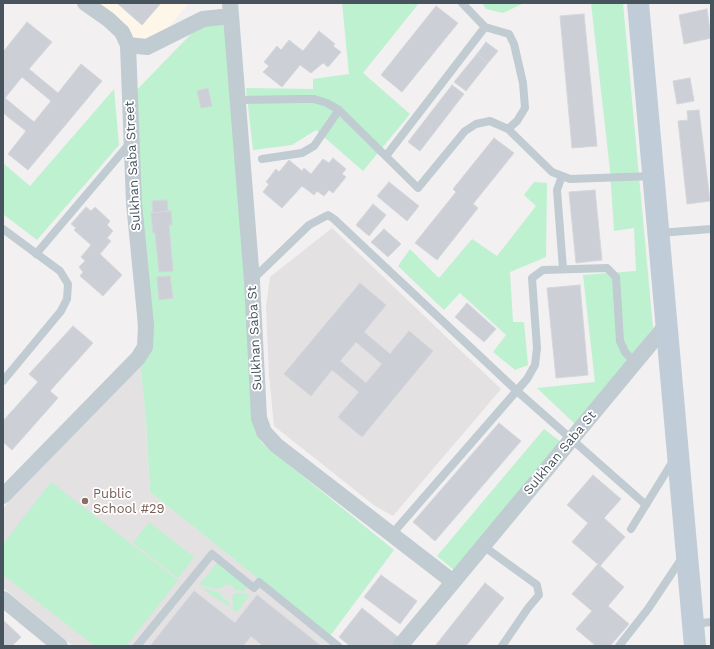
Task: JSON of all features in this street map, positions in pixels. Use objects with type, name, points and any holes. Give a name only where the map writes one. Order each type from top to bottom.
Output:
[{"type":"street","name":"Sulkhan Saba Street","points":[[5,489],[138,358],[145,347],[146,325],[134,203],[130,143],[128,45],[122,32],[108,19],[85,3]]},
{"type":"street","points":[[638,3],[687,550],[702,623],[695,646]]},
{"type":"street","points":[[128,45],[147,47],[203,19],[231,9]]},
{"type":"street","name":"Sulkhan Saba St","points":[[231,9],[252,281],[258,418],[264,432],[276,445],[452,581]]},
{"type":"street","name":"Sulkhan Saba St","points":[[400,646],[452,581],[667,324]]},
{"type":"street","points":[[3,598],[60,646]]},
{"type":"lane","points":[[462,3],[485,27],[509,34],[514,44],[523,82],[524,108],[517,121],[508,129]]},
{"type":"lane","points":[[386,156],[485,27]]},
{"type":"lane","points":[[237,100],[314,99],[340,110],[418,188],[465,131],[476,124],[490,121],[508,129],[552,172],[570,179],[653,176]]},
{"type":"lane","points":[[262,159],[302,153],[314,146],[340,110]]},
{"type":"lane","points":[[36,254],[130,143]]},
{"type":"lane","points":[[562,176],[557,190],[563,269]]},
{"type":"lane","points":[[252,281],[309,225],[328,215],[341,224],[517,391],[646,505]]},
{"type":"lane","points":[[3,229],[60,271],[68,284],[67,299],[61,311],[3,381]]},
{"type":"lane","points":[[658,233],[711,229]]},
{"type":"lane","points":[[392,534],[527,379],[535,365],[537,348],[532,278],[543,270],[607,268],[616,278],[620,341],[625,352],[635,363]]},
{"type":"lane","points":[[631,529],[678,454]]},
{"type":"lane","points":[[482,545],[537,585],[539,595],[528,608],[502,646]]},
{"type":"lane","points":[[619,646],[648,609],[687,550]]},
{"type":"lane","points":[[137,646],[212,554],[254,588],[259,582],[338,646]]},
{"type":"shaded area","points":[[94,3],[189,3],[156,42],[132,38]]},
{"type":"shaded area","points":[[332,228],[501,389],[393,516],[375,506],[274,426],[269,375],[266,308],[270,277]]},
{"type":"shaded area","name":"Public School #29","points":[[141,362],[150,492],[343,646],[73,646],[3,588],[3,509],[15,493]]},
{"type":"green space","points":[[342,3],[419,3],[363,73],[410,114],[363,171],[316,130],[292,145],[253,150],[246,88],[313,89],[313,79],[349,74]]},
{"type":"green space","points":[[482,3],[524,3],[503,13],[486,9]]},
{"type":"green space","points":[[591,3],[623,3],[653,328],[576,425],[537,388],[595,382],[583,275],[636,271],[634,228],[614,231],[610,170]]},
{"type":"green space","points":[[229,23],[255,431],[262,443],[394,550],[330,636],[150,492],[146,421],[139,349],[125,102],[191,34],[202,26]]},
{"type":"green space","points":[[114,89],[119,145],[37,240],[3,214],[3,163],[30,186]]},
{"type":"green space","points":[[534,182],[547,183],[546,257],[510,272],[513,322],[524,322],[528,365],[515,370],[493,352],[506,335],[460,293],[444,310],[398,266],[410,249],[439,278],[472,239],[497,256],[536,206],[524,195]]},
{"type":"green space","points":[[544,429],[561,442],[454,570],[437,556]]},
{"type":"green space","points":[[51,482],[178,580],[126,646],[95,646],[3,575],[3,544]]},
{"type":"green space","points":[[149,522],[194,557],[178,578],[133,543]]},
{"type":"green space","points":[[218,562],[247,585],[244,591],[235,590],[233,586],[227,584],[219,589],[199,585]]},
{"type":"green space","points":[[201,588],[219,592],[222,598],[227,600],[231,608]]},
{"type":"green space","points":[[235,593],[250,594],[237,612],[232,609],[234,603],[231,598]]},
{"type":"building","points":[[117,3],[161,3],[142,25]]},
{"type":"building","points":[[436,6],[458,23],[402,92],[381,75]]},
{"type":"building","points":[[707,9],[711,38],[684,44],[679,15]]},
{"type":"building","points":[[584,14],[597,146],[572,148],[560,16]]},
{"type":"building","points":[[27,22],[52,42],[29,69],[58,93],[81,64],[102,81],[28,170],[8,154],[26,131],[3,113],[3,52]],"holes":[[[22,77],[51,101],[34,122],[5,98]]]},
{"type":"building","points":[[319,31],[335,44],[333,46],[341,52],[328,67],[323,63],[311,73],[300,65],[282,87],[263,72],[269,66],[264,62],[277,46],[281,50],[289,40],[303,51]]},
{"type":"building","points":[[486,42],[498,51],[488,63],[477,54]]},
{"type":"building","points":[[477,54],[488,63],[466,91],[454,82]]},
{"type":"building","points":[[690,78],[694,101],[677,104],[673,81]]},
{"type":"building","points":[[452,85],[464,94],[420,151],[408,142]]},
{"type":"building","points":[[208,88],[212,106],[201,108],[197,91]]},
{"type":"building","points":[[699,110],[710,201],[687,204],[678,121],[688,120],[687,111]]},
{"type":"building","points":[[494,138],[514,153],[473,204],[478,208],[437,260],[415,243],[456,192],[453,189]]},
{"type":"building","points":[[333,158],[346,169],[342,174],[346,177],[333,193],[329,190],[324,196],[317,191],[314,195],[302,186],[282,208],[263,192],[269,184],[266,182],[276,169],[279,172],[289,160],[302,171],[304,168],[311,174],[323,159],[329,163]]},
{"type":"building","points":[[389,182],[419,206],[407,221],[377,196]]},
{"type":"building","points":[[595,190],[602,260],[576,263],[569,192]]},
{"type":"building","points":[[167,200],[168,211],[153,213],[152,201]]},
{"type":"building","points":[[373,204],[386,215],[369,236],[356,225]]},
{"type":"building","points":[[86,207],[91,211],[95,207],[110,221],[107,225],[113,231],[107,238],[111,241],[100,254],[122,275],[103,296],[80,276],[83,272],[79,267],[85,261],[81,257],[91,245],[74,230],[76,228],[71,224]]},
{"type":"building","points":[[171,211],[172,225],[169,225],[173,271],[159,272],[155,233],[153,233],[151,213]]},
{"type":"building","points":[[384,229],[401,244],[388,257],[371,242]]},
{"type":"building","points":[[170,276],[173,298],[159,300],[157,277]]},
{"type":"building","points":[[360,283],[386,305],[364,332],[390,354],[409,331],[433,351],[362,437],[338,417],[359,392],[332,370],[311,396],[284,374]],"holes":[[[356,342],[382,364],[366,383],[340,361]]]},
{"type":"building","points":[[580,285],[588,375],[556,378],[547,288]]},
{"type":"building","points":[[467,303],[496,329],[484,342],[455,317]]},
{"type":"building","points":[[73,326],[93,343],[50,391],[58,398],[12,450],[3,442],[3,421],[38,382],[29,374]]},
{"type":"building","points":[[499,423],[521,441],[435,541],[413,522]]},
{"type":"building","points":[[593,475],[621,499],[604,518],[625,537],[600,566],[572,542],[588,523],[567,505]]},
{"type":"building","points":[[598,564],[624,587],[608,606],[629,624],[610,646],[596,646],[576,629],[592,611],[572,594]]},
{"type":"building","points":[[381,575],[417,601],[400,624],[364,597]]},
{"type":"building","points":[[485,583],[504,598],[466,646],[435,646]]},
{"type":"building","points":[[194,591],[235,623],[257,595],[321,646],[263,646],[251,636],[243,646],[151,645]]},
{"type":"building","points":[[362,608],[398,637],[391,646],[350,646],[339,637]]},
{"type":"building","points":[[3,620],[21,637],[12,646],[6,646],[3,643]]},
{"type":"place","name":"Public School #29","points":[[85,501]]}]
